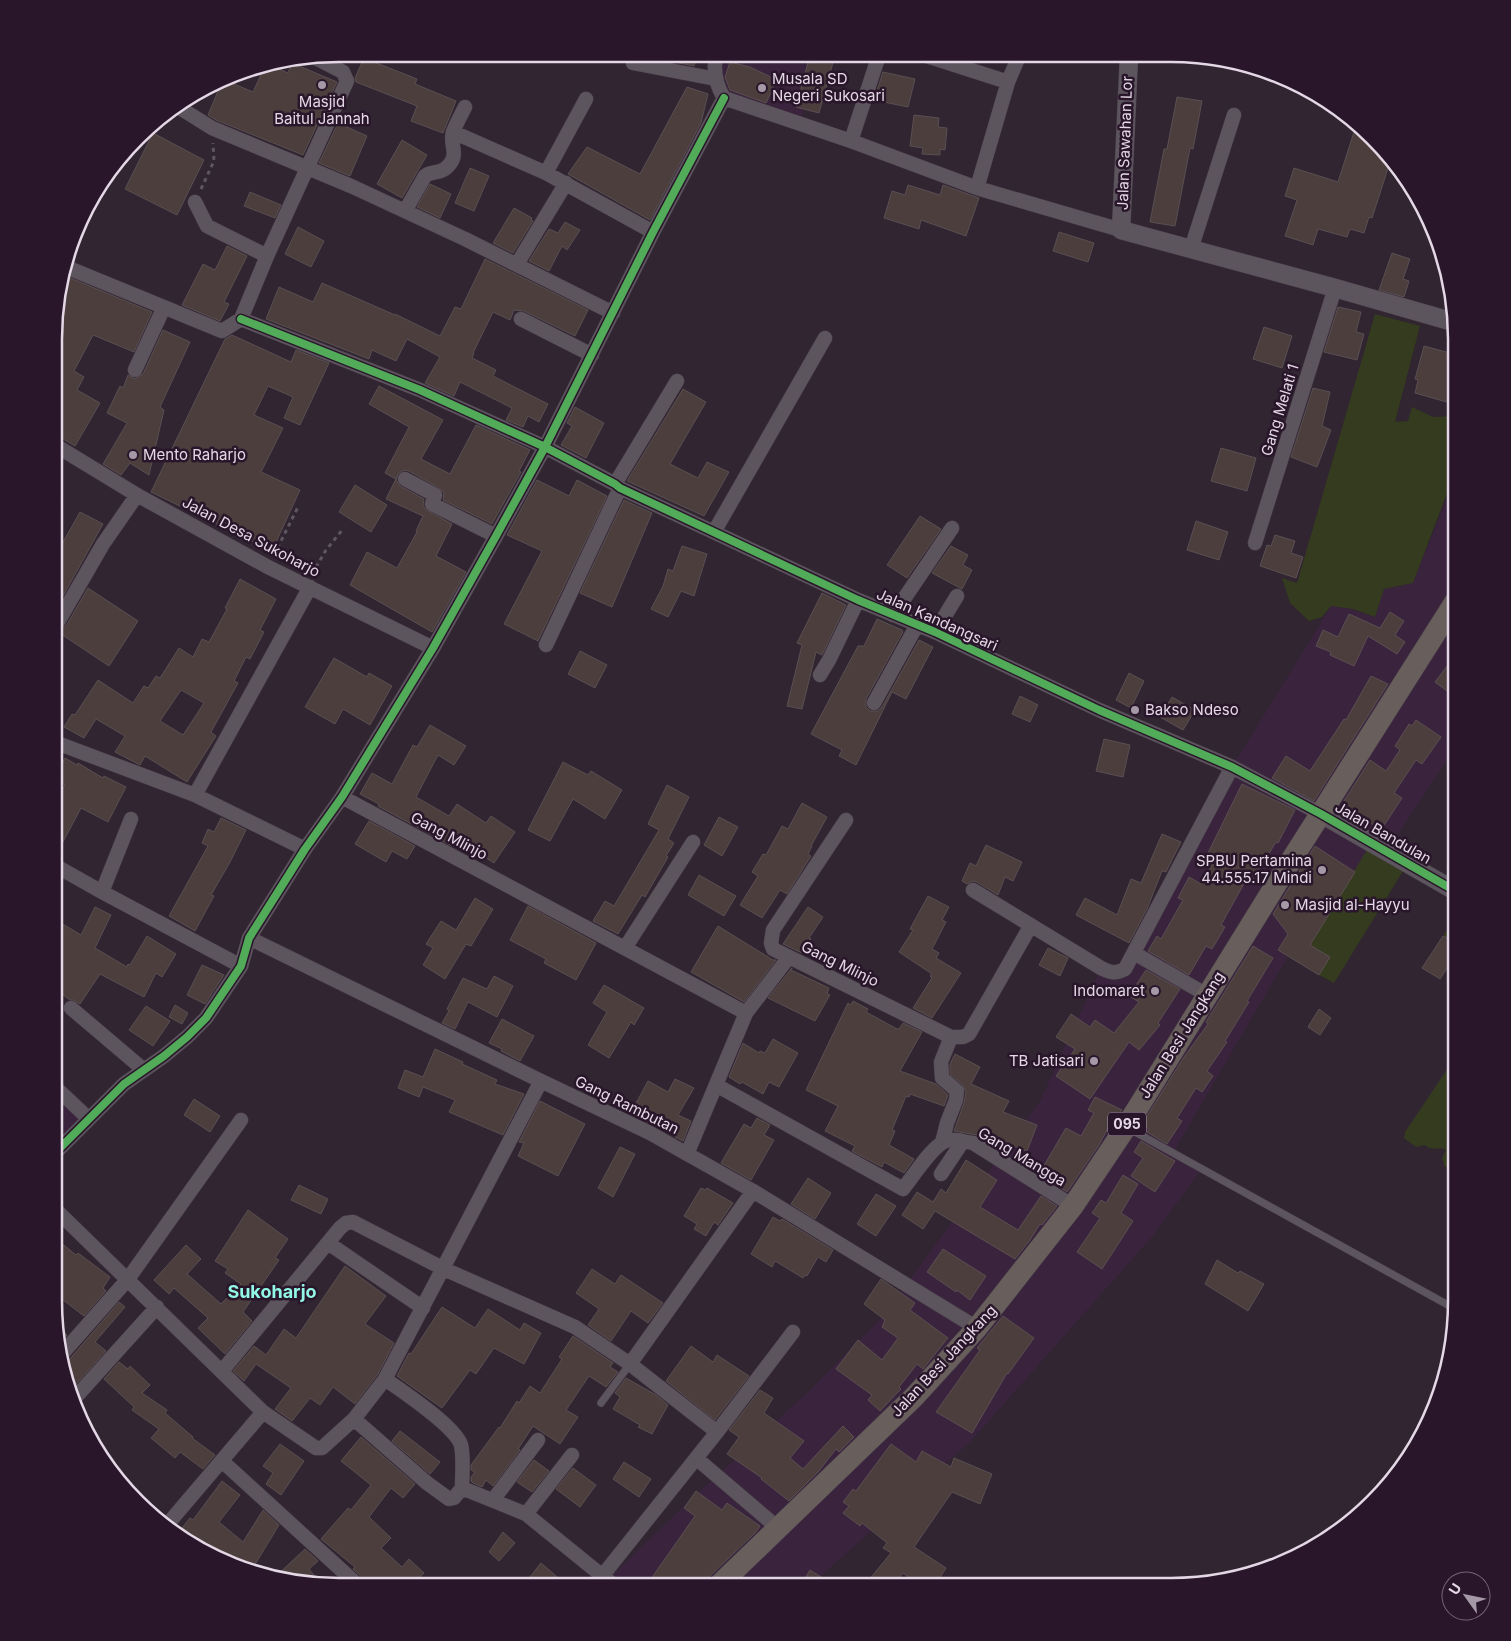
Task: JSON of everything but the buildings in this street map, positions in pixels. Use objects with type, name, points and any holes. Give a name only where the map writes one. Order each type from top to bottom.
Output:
[{"type":"main road","name":"Jalan Besi Jangkang","points":[[734,1578],[778,1528],[914,1397],[977,1328],[1073,1206],[1126,1127],[1448,613]]},
{"type":"street","points":[[72,269],[222,331],[241,319],[267,256],[347,81],[343,72],[326,63]]},
{"type":"street","points":[[633,63],[716,79]]},
{"type":"street","points":[[714,63],[719,90],[724,98],[851,141],[977,188],[1448,320]]},
{"type":"street","points":[[851,141],[876,63]]},
{"type":"street","points":[[949,63],[1008,82]]},
{"type":"street","points":[[977,188],[1015,63]]},
{"type":"street","name":"Jalan Sawahan Lor","points":[[1121,230],[1129,63]]},
{"type":"street","points":[[62,1146],[124,1084],[187,1036],[206,1018],[241,966],[249,938],[305,849],[342,797],[433,648],[496,536],[592,355],[653,232],[724,98]]},
{"type":"street","points":[[546,173],[586,99]]},
{"type":"street","points":[[405,211],[425,176],[430,172],[438,173],[445,170],[451,162],[455,151],[452,138],[453,132],[465,107]]},
{"type":"street","points":[[184,110],[212,128],[405,211],[517,264],[613,313]]},
{"type":"street","points":[[1191,248],[1234,115]]},
{"type":"street","points":[[453,132],[566,183],[653,232]]},
{"type":"street","points":[[517,264],[566,183]]},
{"type":"street","points":[[195,202],[207,226],[267,256]]},
{"type":"street","name":"Gang Melati 1","points":[[1255,543],[1335,288]]},
{"type":"street","points":[[135,370],[164,307]]},
{"type":"street","name":"Jalan Kandangsari","points":[[241,319],[420,390],[544,447],[618,486],[858,600],[935,632],[1099,710],[1232,767],[1321,814]]},
{"type":"street","points":[[521,319],[592,355]]},
{"type":"street","points":[[714,532],[825,338]]},
{"type":"street","points":[[546,645],[618,486],[677,381]]},
{"type":"street","name":"Jalan Desa Sukoharjo","points":[[62,450],[137,495],[268,567],[433,648]]},
{"type":"street","points":[[405,479],[435,495],[432,504],[496,536]]},
{"type":"street","points":[[62,615],[103,544],[137,495]]},
{"type":"street","points":[[893,615],[952,528]]},
{"type":"street","points":[[195,795],[308,586]]},
{"type":"street","points":[[935,632],[957,596]]},
{"type":"street","points":[[820,675],[858,600]]},
{"type":"street","points":[[874,703],[916,625]]},
{"type":"street","points":[[62,745],[195,795],[305,849]]},
{"type":"street","points":[[973,890],[1110,972],[1117,973],[1125,969],[1134,953],[1232,767]]},
{"type":"street","name":"Gang Mlinjo","points":[[342,797],[746,1013],[789,957],[951,1037]]},
{"type":"street","name":"Jalan Bandulan","points":[[1321,814],[1448,887]]},
{"type":"street","points":[[102,892],[131,819]]},
{"type":"street","points":[[789,957],[773,949],[771,943],[773,930],[846,820]]},
{"type":"street","points":[[625,948],[693,842]]},
{"type":"street","points":[[62,872],[241,966]]},
{"type":"street","points":[[942,1143],[957,1092],[942,1078],[940,1062],[951,1037],[963,1037],[969,1034],[1031,925]]},
{"type":"street","name":"Gang Rambutan","points":[[249,938],[650,1133],[753,1191],[977,1328]]},
{"type":"street","points":[[1134,953],[1207,995]]},
{"type":"street","points":[[72,1008],[144,1070]]},
{"type":"street","points":[[687,1154],[746,1013]]},
{"type":"street","points":[[62,1216],[263,1412],[316,1448],[322,1448],[354,1419],[385,1379],[541,1081]]},
{"type":"street","points":[[716,1085],[903,1189],[934,1150],[942,1143],[948,1140],[964,1141]]},
{"type":"street","points":[[62,1097],[89,1119]]},
{"type":"street","points":[[67,1348],[128,1279],[241,1120]]},
{"type":"street","name":"Gang Mangga","points":[[941,1174],[964,1141],[973,1143],[1073,1206]]},
{"type":"street","points":[[630,1364],[753,1191]]},
{"type":"street","points":[[222,1371],[328,1243],[346,1223],[353,1222],[444,1269],[574,1327],[630,1364],[717,1432]]},
{"type":"street","points":[[328,1243],[422,1308]]},
{"type":"street","points":[[78,1393],[156,1307]]},
{"type":"street","points":[[603,1575],[717,1432],[793,1332]]},
{"type":"street","points":[[354,1419],[427,1483],[449,1499],[454,1498],[462,1488],[460,1444],[448,1428],[422,1405],[385,1379]]},
{"type":"street","points":[[171,1521],[263,1412]]},
{"type":"street","points":[[493,1500],[538,1440]]},
{"type":"street","points":[[526,1514],[572,1455]]},
{"type":"street","points":[[696,1458],[778,1528]]},
{"type":"street","points":[[222,1461],[350,1578]]},
{"type":"street","points":[[462,1488],[526,1514],[606,1578]]},
{"type":"lane","points":[[1126,1127],[1448,1305]]},
{"type":"lane","points":[[601,1403],[630,1364]]},
{"type":"path","points":[[195,202],[214,162],[212,128]]},
{"type":"path","points":[[268,567],[298,507]]},
{"type":"path","points":[[308,586],[326,550],[343,529]]},
{"type":"shaded area","points":[[706,63],[818,63],[799,124],[717,87]]},
{"type":"shaded area","points":[[1448,496],[1448,759],[1387,851],[1288,956],[1173,1153],[1202,1169],[1151,1238],[971,1441],[819,1578],[613,1578],[611,1576],[811,1389],[884,1315],[1040,1101],[1101,968],[1117,973],[1232,767],[1331,606],[1353,609],[1375,617],[1384,589],[1413,583]]},
{"type":"shaded area","points":[[62,1094],[89,1119],[62,1146]]},
{"type":"green space","points":[[1375,314],[1420,326],[1395,422],[1408,421],[1412,407],[1433,417],[1448,416],[1448,491],[1413,583],[1384,589],[1375,617],[1353,609],[1331,606],[1322,617],[1309,621],[1290,603],[1282,578],[1297,583]]},
{"type":"green space","points":[[1371,843],[1408,863],[1334,983],[1319,975],[1310,945]]},
{"type":"green space","points":[[1448,928],[1448,938],[1443,936]]},
{"type":"green space","points":[[1448,1069],[1448,1167],[1445,1167],[1442,1158],[1446,1150],[1430,1148],[1425,1145],[1416,1147],[1404,1138],[1405,1132]]},
{"type":"cycle path","points":[[62,1146],[124,1084],[164,1056],[206,1018],[241,966],[249,938],[305,849],[342,797],[433,648],[496,536],[545,447],[653,232],[724,98]]},
{"type":"cycle path","points":[[241,319],[420,390],[545,447],[620,488],[858,600],[935,632],[1099,710],[1232,767],[1321,814],[1448,887]]},
{"type":"place","name":"Masjid Baitul Jannah","points":[[322,85]]},
{"type":"place","name":"Musala SD Negeri Sukosari","points":[[762,88]]},
{"type":"place","name":"Mento Raharjo","points":[[133,455]]},
{"type":"place","name":"Bakso Ndeso","points":[[1135,710]]},
{"type":"place","name":"SPBU Pertamina 44.555.17 Mindi","points":[[1322,870]]},
{"type":"place","name":"Masjid al-Hayyu","points":[[1285,905]]},
{"type":"place","name":"Indomaret","points":[[1155,991]]},
{"type":"place","name":"TB Jatisari","points":[[1094,1061]]},
{"type":"district","name":"Sukoharjo","points":[[272,1292]]}]
